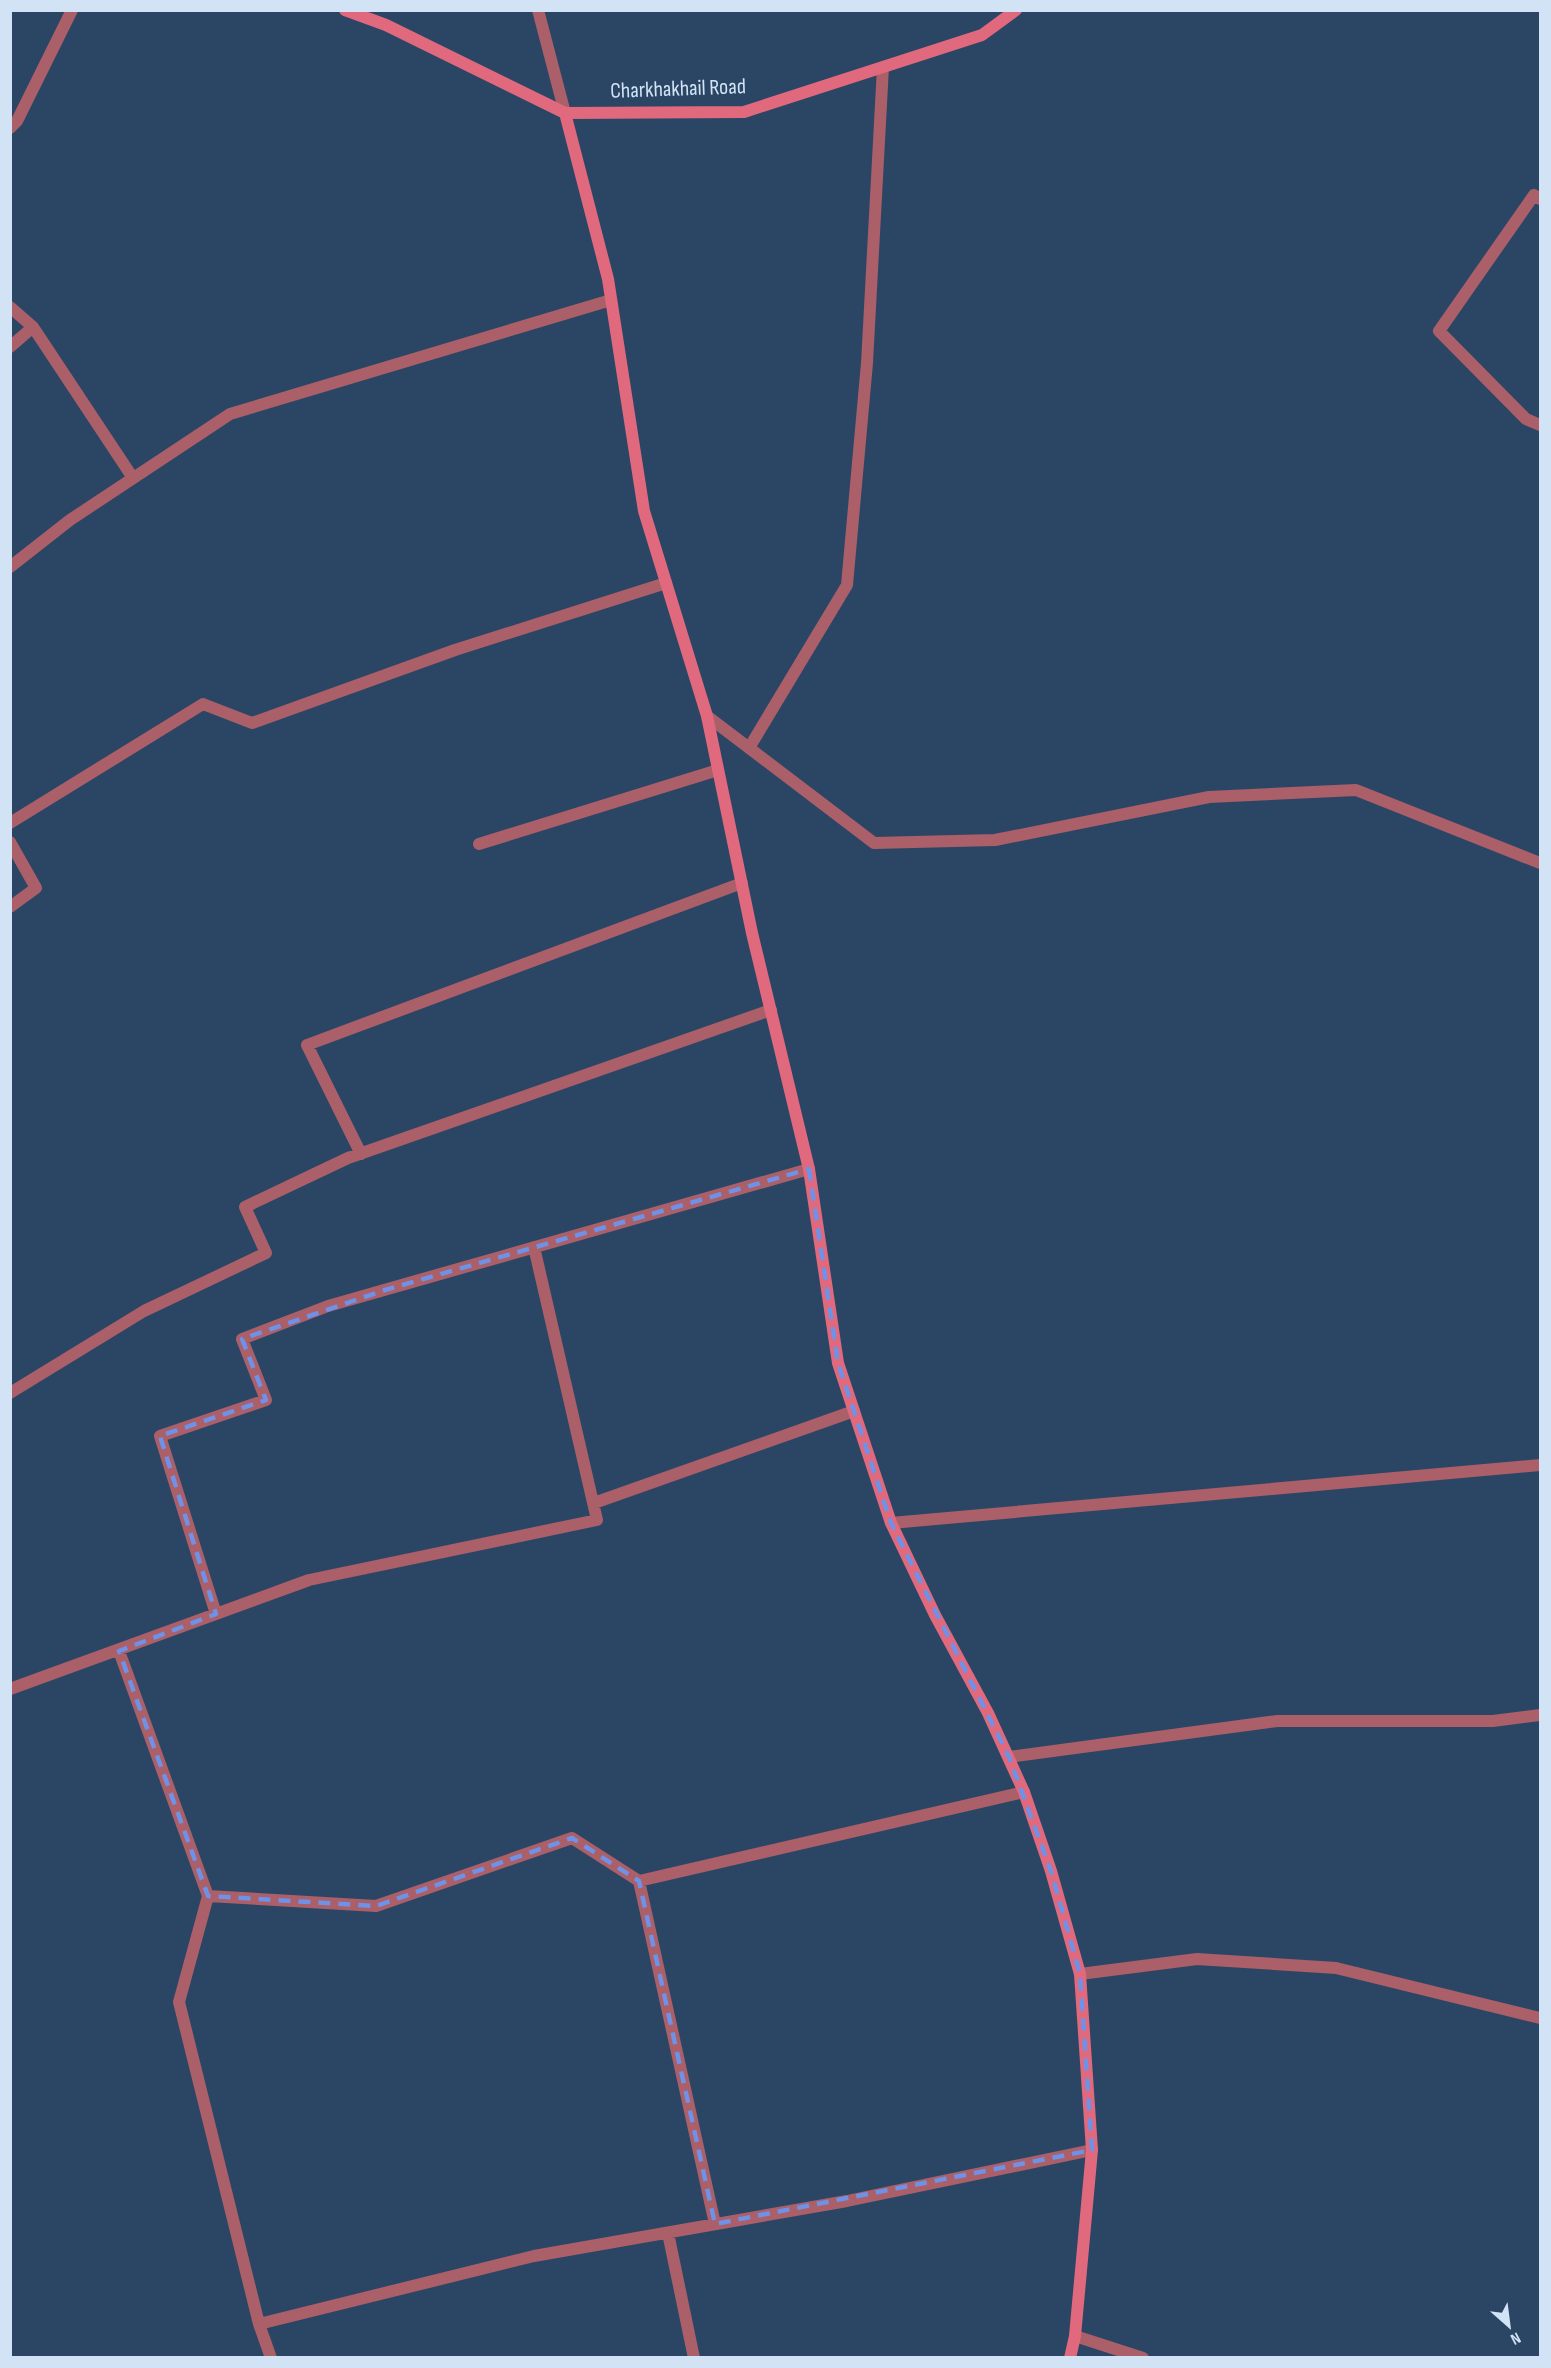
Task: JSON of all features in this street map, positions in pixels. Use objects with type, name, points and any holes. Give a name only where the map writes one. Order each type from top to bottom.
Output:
[{"type":"street","points":[[10,128],[17,121],[72,10]]},
{"type":"street","name":"Charkhakhail Road","points":[[345,10],[386,25],[565,113],[744,112],[982,35],[1016,10]]},
{"type":"street","points":[[538,10],[608,279],[644,511],[707,716],[742,883],[809,1169],[838,1363],[891,1523],[1009,1756],[1024,1792],[1051,1871],[1080,1974],[1092,2150],[1075,2336],[1070,2358]]},
{"type":"street","points":[[749,748],[847,585],[867,363],[883,67]]},
{"type":"street","points":[[1540,199],[1534,195],[1439,331],[1526,419],[1540,425]]},
{"type":"street","points":[[10,567],[70,520],[230,414],[611,300]]},
{"type":"street","points":[[10,307],[33,327],[133,478]]},
{"type":"street","points":[[10,347],[33,327]]},
{"type":"street","points":[[10,822],[203,704],[252,723],[455,650],[666,583]]},
{"type":"street","points":[[707,716],[874,843],[995,840],[1209,797],[1356,790],[1540,863]]},
{"type":"street","points":[[479,844],[718,770]]},
{"type":"street","points":[[10,842],[36,888],[10,907]]},
{"type":"street","points":[[361,1154],[307,1045],[742,883]]},
{"type":"street","points":[[10,1393],[144,1311],[266,1253],[244,1208],[361,1154],[771,1010]]},
{"type":"street","points":[[216,1614],[160,1436],[266,1400],[242,1339],[328,1306],[809,1169]]},
{"type":"street","points":[[10,1689],[309,1580],[597,1520],[534,1247]]},
{"type":"street","points":[[594,1503],[854,1411]]},
{"type":"street","points":[[891,1523],[1540,1465]]},
{"type":"street","points":[[119,1651],[208,1896],[179,2002],[260,2324],[271,2358]]},
{"type":"street","points":[[1009,1756],[1277,1721],[1493,1722],[1540,1715]]},
{"type":"street","points":[[639,1881],[1024,1792]]},
{"type":"street","points":[[208,1896],[376,1906],[572,1838],[639,1881],[715,2224]]},
{"type":"street","points":[[1080,1974],[1197,1959],[1336,1968],[1540,2018]]},
{"type":"street","points":[[260,2324],[534,2256],[847,2201],[1092,2150]]},
{"type":"street","points":[[668,2233],[694,2358]]},
{"type":"street","points":[[1075,2336],[1143,2358]]},
{"type":"highlighted area","points":[[809,1169],[838,1363],[891,1523],[1009,1757],[1051,1871],[1080,1974],[1092,2150],[715,2224],[639,1881],[572,1838],[376,1906],[208,1896],[119,1651],[216,1614],[160,1436],[266,1400],[242,1339],[385,1290]]}]
